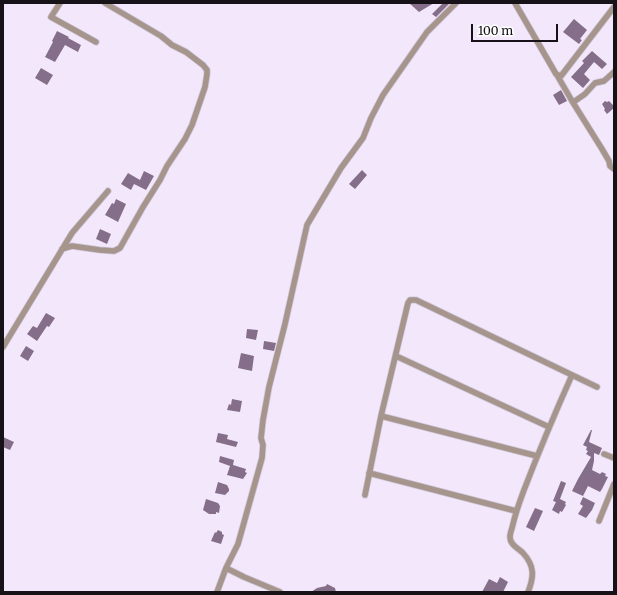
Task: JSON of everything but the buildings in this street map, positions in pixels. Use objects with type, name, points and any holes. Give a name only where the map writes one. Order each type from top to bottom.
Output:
[{"type":"street","points":[[60,3],[51,18],[96,42]]},
{"type":"street","points":[[62,249],[72,246],[114,251],[120,248],[192,125],[206,87],[207,70],[203,65],[161,36],[105,3]]},
{"type":"street","points":[[217,592],[226,568],[238,544],[262,458],[263,445],[261,438],[269,387],[307,225],[340,168],[363,138],[383,95],[427,32],[456,3]]},
{"type":"street","points":[[515,3],[609,161],[610,166],[614,170]]},
{"type":"street","points":[[556,74],[560,76],[614,7]]},
{"type":"street","points":[[572,101],[585,94],[595,83],[604,81],[614,72]]},
{"type":"street","points":[[3,347],[72,233],[108,191]]},
{"type":"street","points":[[365,495],[381,416],[408,303],[410,300],[416,300],[597,387]]},
{"type":"street","points":[[396,356],[549,426]]},
{"type":"street","points":[[528,592],[533,572],[530,563],[523,553],[511,541],[510,537],[516,511],[537,456],[572,375]]},
{"type":"street","points":[[381,416],[537,456]]},
{"type":"street","points":[[604,454],[614,458]]},
{"type":"street","points":[[370,474],[516,511]]},
{"type":"street","points":[[599,522],[614,484]]},
{"type":"street","points":[[226,568],[275,591]]}]
